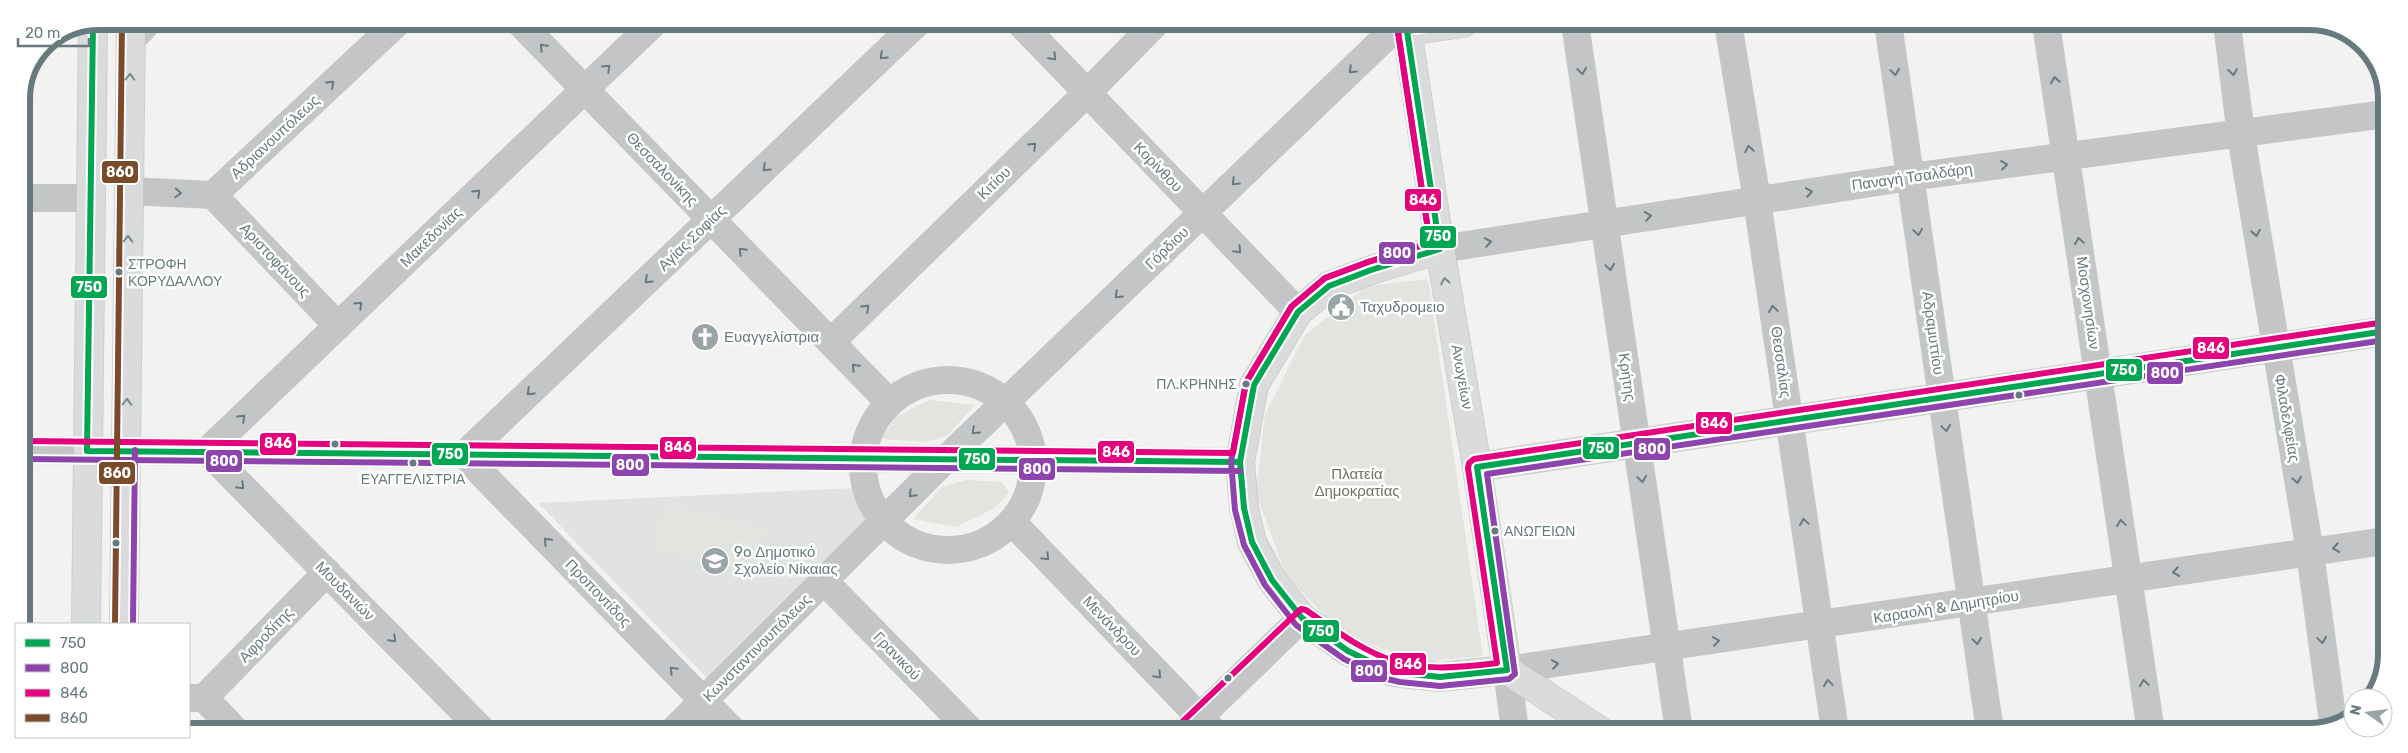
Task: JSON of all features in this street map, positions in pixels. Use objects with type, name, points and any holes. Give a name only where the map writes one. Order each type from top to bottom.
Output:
[{"type":"main road","points":[[124,623],[129,191],[137,30]]},
{"type":"main road","name":"Ανωγείων","points":[[1400,30],[1477,467],[1507,670]]},
{"type":"main road","points":[[86,623],[92,31]]},
{"type":"main road","points":[[1440,249],[1371,270],[1328,286],[1298,312],[1254,385],[1240,462],[1244,508],[1252,542],[1272,580],[1302,618],[1348,651],[1390,671],[1440,677],[1507,670],[1588,723]]},
{"type":"main road","points":[[1477,467],[2099,373],[2378,333]]},
{"type":"street","name":"Αδριανουπόλεως","points":[[213,195],[389,30]]},
{"type":"street","name":"Θεσσαλονίκης","points":[[527,30],[889,402]]},
{"type":"street","name":"Μακεδονίας","points":[[207,452],[647,30]]},
{"type":"street","name":"Αγίας Σοφίας","points":[[465,454],[910,30]]},
{"type":"street","name":"Κορίνθου","points":[[1027,30],[1298,312]]},
{"type":"street","name":"Κιτίου","points":[[831,342],[1087,93],[1148,30]]},
{"type":"street","name":"Γόρδιου","points":[[946,459],[1203,213],[1400,30]]},
{"type":"street","name":"Κρήτης","points":[[1576,30],[1677,723]]},
{"type":"street","name":"Θεσσαλίας","points":[[1729,30],[1757,200],[1834,723]]},
{"type":"street","name":"Αδραμυττίου","points":[[1889,30],[1989,723]]},
{"type":"street","name":"Μοσχονησίων","points":[[2047,30],[2150,723]]},
{"type":"street","name":"Φιλαδελφείας","points":[[2228,30],[2240,135],[2310,552],[2333,718]]},
{"type":"street","name":"Παναγή Τσαλδάρη","points":[[1440,249],[1910,177],[2240,135],[2378,115]]},
{"type":"street","points":[[129,191],[213,195]]},
{"type":"street","name":"Αριστοφάνους","points":[[213,195],[338,326]]},
{"type":"street","points":[[30,198],[91,198]]},
{"type":"street","points":[[958,379],[988,388],[1007,401],[1027,431],[1034,460],[1030,492],[1012,522],[976,546],[946,551],[906,540],[883,524],[868,496],[861,458],[871,428],[889,402],[922,383],[958,379]]},
{"type":"street","points":[[30,450],[1240,462]]},
{"type":"street","name":"Μουδανιών","points":[[207,452],[475,723]]},
{"type":"street","name":"Προποντίδος","points":[[465,454],[484,476],[725,723]]},
{"type":"street","name":"Κωνσταντινουπόλεως","points":[[681,723],[883,524],[946,459]]},
{"type":"street","name":"Μενάνδρου","points":[[1012,522],[1196,723]]},
{"type":"street","name":"Καραολή & Δημητρίου","points":[[1507,670],[1820,626],[2378,542]]},
{"type":"street","name":"Αφροδίτης","points":[[197,698],[327,572]]},
{"type":"street","name":"Γρανικού","points":[[824,581],[963,723]]},
{"type":"street","points":[[1202,723],[1302,618]]},
{"type":"street","name":"Ανωγείων","points":[[1507,670],[1514,723]]},
{"type":"street","points":[[197,698],[227,723]]},
{"type":"shaded area","name":"9o Δημοτικό Σχολείο Νίκαιας","points":[[854,488],[861,509],[871,527],[713,684],[538,503]]},
{"type":"green space","name":"Πλατεία Δημοκρατίας","points":[[1428,279],[1483,656],[1419,662],[1342,634],[1286,575],[1256,493],[1265,415],[1304,336],[1367,286]]},
{"type":"green space","points":[[929,400],[975,405],[947,436],[925,442],[881,439],[895,418]]},
{"type":"green space","points":[[966,480],[1002,482],[1009,493],[993,509],[956,527],[913,519],[942,487]]},
{"type":"green space","points":[[664,503],[765,528],[753,573],[654,549]]},
{"type":"transit line","name":"750","points":[[93,30],[87,451],[1240,462]]},
{"type":"transit line","name":"860","points":[[115,623],[122,30]]},
{"type":"transit line","name":"800","points":[[1398,30],[1430,243],[1368,262],[1325,278],[1291,307],[1246,383],[1231,461],[1235,510],[1244,545],[1265,585],[1296,625],[1344,659],[1387,679],[1440,686],[1509,679],[1515,674],[1487,474],[2378,341]]},
{"type":"transit line","name":"846","points":[[30,441],[1233,453],[1246,382],[1292,306],[1325,278],[1368,262],[1430,243],[1398,30]]},
{"type":"transit line","name":"750","points":[[1414,30],[1407,31],[1440,249],[1371,270],[1329,286],[1298,312],[1254,385],[1240,462],[1244,508],[1252,542],[1272,580],[1302,618],[1348,651],[1390,671],[1440,677],[1507,670],[1477,467],[2378,332]]},
{"type":"transit line","name":"846","points":[[1181,723],[1301,609],[1306,610],[1355,643],[1375,654],[1395,661],[1415,666],[1438,667],[1497,663],[1468,468],[1469,463],[1474,459],[2378,323]]},
{"type":"transit line","name":"800","points":[[133,623],[135,450]]},
{"type":"transit line","name":"800","points":[[30,459],[1240,471]]},
{"type":"place","name":"ΣΤΡΟΦΗ ΚΟΡΥΔΑΛΛΟΥ","points":[[119,272]]},
{"type":"place","name":"Ταχυδρομειο","points":[[1341,307]]},
{"type":"place","name":"Ευαγγελίστρια","points":[[705,337]]},
{"type":"place","name":"ΠΛ.ΚΡΗΝΗΣ","points":[[1246,384]]},
{"type":"place","name":"ΕΥΑΓΓΕΛΙΣΤΡΙΑ","points":[[413,463]]},
{"type":"place","name":"ΑΝΩΓΕΙΩΝ","points":[[1495,531]]},
{"type":"place","name":"9o Δημοτικό Σχολείο Νίκαιας","points":[[715,561]]}]
